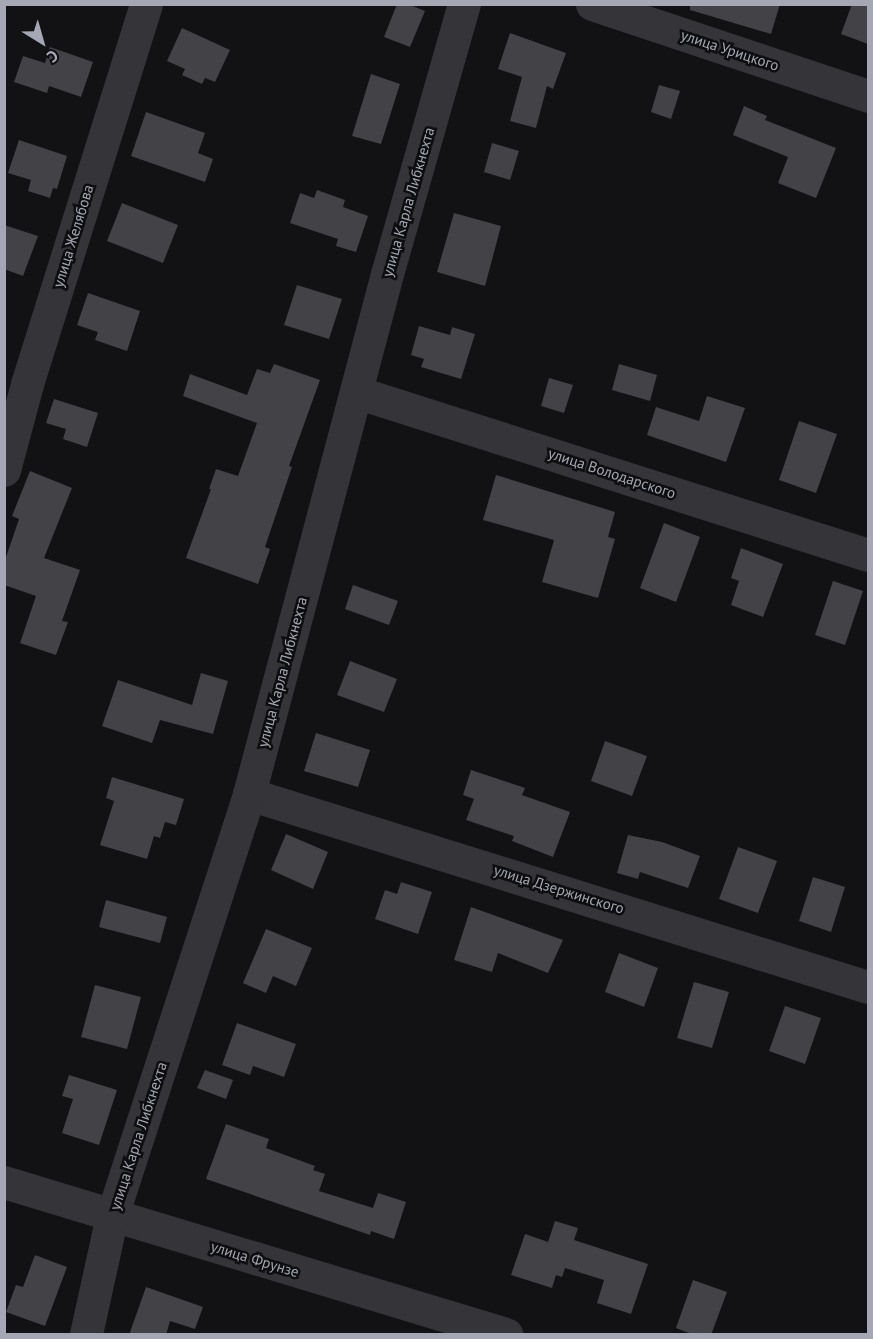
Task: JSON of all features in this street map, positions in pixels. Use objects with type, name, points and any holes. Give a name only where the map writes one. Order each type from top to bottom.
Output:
[{"type":"street","name":"улица Желябова","points":[[4,470],[27,384],[146,4]]},
{"type":"street","name":"улица Карла Либкнехта","points":[[86,1335],[112,1216],[249,794],[356,392],[464,4]]},
{"type":"street","name":"улица Урицкого","points":[[592,4],[868,96]]},
{"type":"street","name":"улица Володарского","points":[[356,392],[868,555]]},
{"type":"street","name":"улица Дзержинского","points":[[249,794],[868,987]]},
{"type":"street","name":"улица Фрунзе","points":[[4,1182],[506,1335]]},
{"type":"building","points":[[397,4],[408,4],[425,11],[410,47],[384,37]]},
{"type":"building","points":[[690,4],[780,4],[771,34],[690,10]]},
{"type":"building","points":[[852,4],[868,4],[868,44],[841,34]]},
{"type":"building","points":[[182,28],[230,50],[215,82],[205,78],[202,84],[182,75],[185,69],[167,61]]},
{"type":"building","points":[[510,33],[566,53],[553,89],[547,86],[536,128],[510,121],[522,77],[498,69]]},
{"type":"building","points":[[50,47],[93,62],[81,97],[49,86],[47,93],[14,82],[23,56],[45,63]]},
{"type":"building","points":[[371,74],[400,84],[381,144],[352,136]]},
{"type":"building","points":[[659,85],[680,91],[671,119],[651,112]]},
{"type":"building","points":[[744,106],[767,116],[765,120],[836,148],[816,198],[778,183],[788,157],[733,135]]},
{"type":"building","points":[[146,112],[205,133],[198,153],[213,159],[205,182],[131,156]]},
{"type":"building","points":[[19,140],[67,156],[57,189],[53,188],[50,198],[28,191],[31,180],[8,173]]},
{"type":"building","points":[[492,143],[519,151],[510,180],[484,172]]},
{"type":"building","points":[[317,190],[345,200],[343,207],[368,216],[356,252],[336,246],[338,239],[290,223],[300,193],[314,198]]},
{"type":"building","points":[[122,203],[178,225],[163,263],[107,241]]},
{"type":"building","points":[[454,213],[501,226],[485,286],[437,272]]},
{"type":"building","points":[[4,225],[38,236],[23,276],[4,269]]},
{"type":"building","points":[[297,285],[342,299],[329,339],[284,325]]},
{"type":"building","points":[[88,293],[140,311],[127,351],[95,340],[98,332],[77,325]]},
{"type":"building","points":[[419,326],[450,335],[452,327],[475,334],[461,379],[421,367],[424,359],[411,355]]},
{"type":"building","points":[[274,364],[320,380],[289,466],[292,467],[265,547],[270,549],[258,584],[186,558],[216,469],[238,476],[257,423],[183,396],[190,374],[247,395],[257,369],[270,373]]},
{"type":"building","points":[[619,364],[657,375],[650,401],[612,390]]},
{"type":"building","points":[[549,378],[573,385],[564,413],[541,406]]},
{"type":"building","points":[[707,396],[745,408],[726,462],[647,435],[656,407],[699,421]]},
{"type":"building","points":[[54,399],[98,413],[87,447],[63,439],[66,429],[46,423]]},
{"type":"building","points":[[799,421],[837,434],[816,493],[779,480]]},
{"type":"building","points":[[30,471],[72,488],[44,558],[80,570],[62,621],[68,622],[56,655],[20,643],[36,596],[4,585],[4,563],[19,519],[12,516]]},
{"type":"building","points":[[496,475],[615,512],[608,537],[615,539],[598,598],[542,582],[554,540],[483,520]]},
{"type":"building","points":[[664,523],[700,537],[676,602],[640,588]]},
{"type":"building","points":[[741,548],[783,564],[763,617],[731,605],[739,581],[731,578]]},
{"type":"building","points":[[833,581],[863,591],[845,645],[815,635]]},
{"type":"building","points":[[353,585],[398,601],[389,625],[345,609]]},
{"type":"building","points":[[350,661],[397,679],[384,712],[337,695]]},
{"type":"building","points":[[201,673],[228,681],[213,734],[160,720],[152,743],[102,726],[118,680],[192,705]]},
{"type":"building","points":[[316,733],[370,750],[358,787],[304,771]]},
{"type":"building","points":[[605,741],[647,756],[632,796],[591,781]]},
{"type":"building","points":[[471,770],[525,788],[522,795],[570,812],[553,857],[512,841],[514,836],[466,820],[474,799],[463,795]]},
{"type":"building","points":[[112,777],[184,799],[176,825],[165,822],[160,838],[154,836],[147,859],[100,845],[114,801],[106,798]]},
{"type":"building","points":[[286,834],[328,852],[313,889],[271,870]]},
{"type":"building","points":[[628,835],[662,842],[700,856],[688,888],[640,872],[638,879],[617,873]]},
{"type":"building","points":[[738,847],[777,861],[758,913],[719,899]]},
{"type":"building","points":[[813,877],[845,887],[831,932],[799,921]]},
{"type":"building","points":[[401,882],[432,892],[418,934],[375,919],[385,890],[397,894]]},
{"type":"building","points":[[106,900],[167,917],[160,943],[99,927]]},
{"type":"building","points":[[471,907],[563,940],[548,973],[498,953],[492,972],[454,960]]},
{"type":"building","points":[[266,929],[312,948],[296,986],[273,976],[266,993],[243,983]]},
{"type":"building","points":[[619,953],[658,968],[644,1007],[605,992]]},
{"type":"building","points":[[694,982],[729,992],[712,1048],[677,1038]]},
{"type":"building","points":[[95,985],[141,997],[127,1049],[81,1037]]},
{"type":"building","points":[[785,1006],[821,1018],[805,1064],[769,1051]]},
{"type":"building","points":[[237,1023],[296,1044],[284,1077],[253,1066],[250,1075],[222,1065]]},
{"type":"building","points":[[205,1070],[233,1080],[226,1099],[197,1088]]},
{"type":"building","points":[[69,1075],[117,1090],[99,1145],[62,1133],[73,1099],[62,1096]]},
{"type":"building","points":[[226,1124],[269,1139],[266,1148],[315,1166],[313,1170],[325,1174],[319,1191],[373,1208],[378,1193],[406,1202],[394,1239],[371,1231],[370,1235],[206,1179]]},
{"type":"building","points":[[555,1221],[578,1228],[574,1240],[648,1264],[631,1314],[597,1303],[604,1280],[565,1268],[562,1277],[556,1275],[552,1288],[511,1275],[525,1234],[548,1242]]},
{"type":"building","points":[[35,1255],[67,1267],[45,1326],[6,1312],[16,1285],[23,1287]]},
{"type":"building","points":[[693,1280],[727,1292],[711,1335],[694,1335],[676,1328]]},
{"type":"building","points":[[146,1287],[203,1307],[195,1329],[170,1321],[166,1335],[129,1335]]}]
